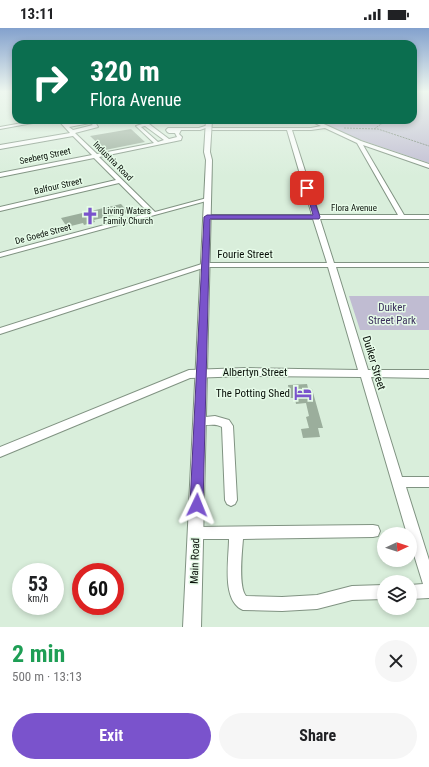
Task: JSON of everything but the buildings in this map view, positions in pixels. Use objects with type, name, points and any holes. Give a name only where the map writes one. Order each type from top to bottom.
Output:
[{"type":"main road","name":"Main Road","points":[[192,627],[208,200],[209,160],[207,152],[208,135],[211,124]]},
{"type":"main road","name":"Main Road","points":[[209,160],[212,152],[211,124]]},
{"type":"street","points":[[0,128],[23,124]]},
{"type":"street","points":[[66,126],[78,124]]},
{"type":"street","points":[[0,147],[73,133],[96,126],[94,124]]},
{"type":"street","points":[[157,143],[138,126],[146,124],[168,141],[180,138],[177,135],[178,131]]},
{"type":"street","points":[[163,124],[170,129],[178,131],[198,129],[204,131],[208,135]]},
{"type":"street","points":[[178,131],[200,128],[209,124]]},
{"type":"street","points":[[224,124],[289,129],[324,128]]},
{"type":"street","points":[[317,124],[359,142],[429,166]]},
{"type":"street","name":"Industria Road","points":[[66,126],[153,214]]},
{"type":"street","name":"Duiker Street","points":[[289,129],[429,582]]},
{"type":"street","name":"Seeberg Street","points":[[0,175],[168,141]]},
{"type":"street","points":[[359,142],[402,217]]},
{"type":"street","name":"Balfour Street","points":[[0,209],[120,181]]},
{"type":"street","name":"De Goede Street","points":[[0,254],[208,200]]},
{"type":"street","name":"Flora Avenue","points":[[207,217],[429,217]]},
{"type":"street","name":"Fourie Street","points":[[0,331],[205,266],[429,266]]},
{"type":"street","name":"Albertyn Street","points":[[0,452],[182,377],[201,372],[429,374]]},
{"type":"street","points":[[200,421],[221,421],[227,426],[230,500]]},
{"type":"street","points":[[398,482],[429,482]]},
{"type":"street","points":[[196,533],[373,530]]},
{"type":"street","points":[[236,533],[235,581],[237,596],[243,603],[282,604],[317,602],[352,593],[377,592]]},
{"type":"street","points":[[417,592],[429,591]]},
{"type":"path","points":[[374,129],[381,124]]},
{"type":"path","points":[[332,131],[352,128],[374,129],[429,146]]},
{"type":"green space","points":[[417,120],[429,120],[429,163],[323,127],[322,124],[417,124]]},
{"type":"green space","name":"Duiker Street Park","points":[[349,296],[429,296],[429,330],[360,330]]},
{"type":"place","name":"Living Waters Family Church","points":[[90,216]]},
{"type":"place","name":"The Potting Shed","points":[[303,393]]},
{"type":"route","points":[[197,505],[207,217],[316,217],[307,188]]}]
